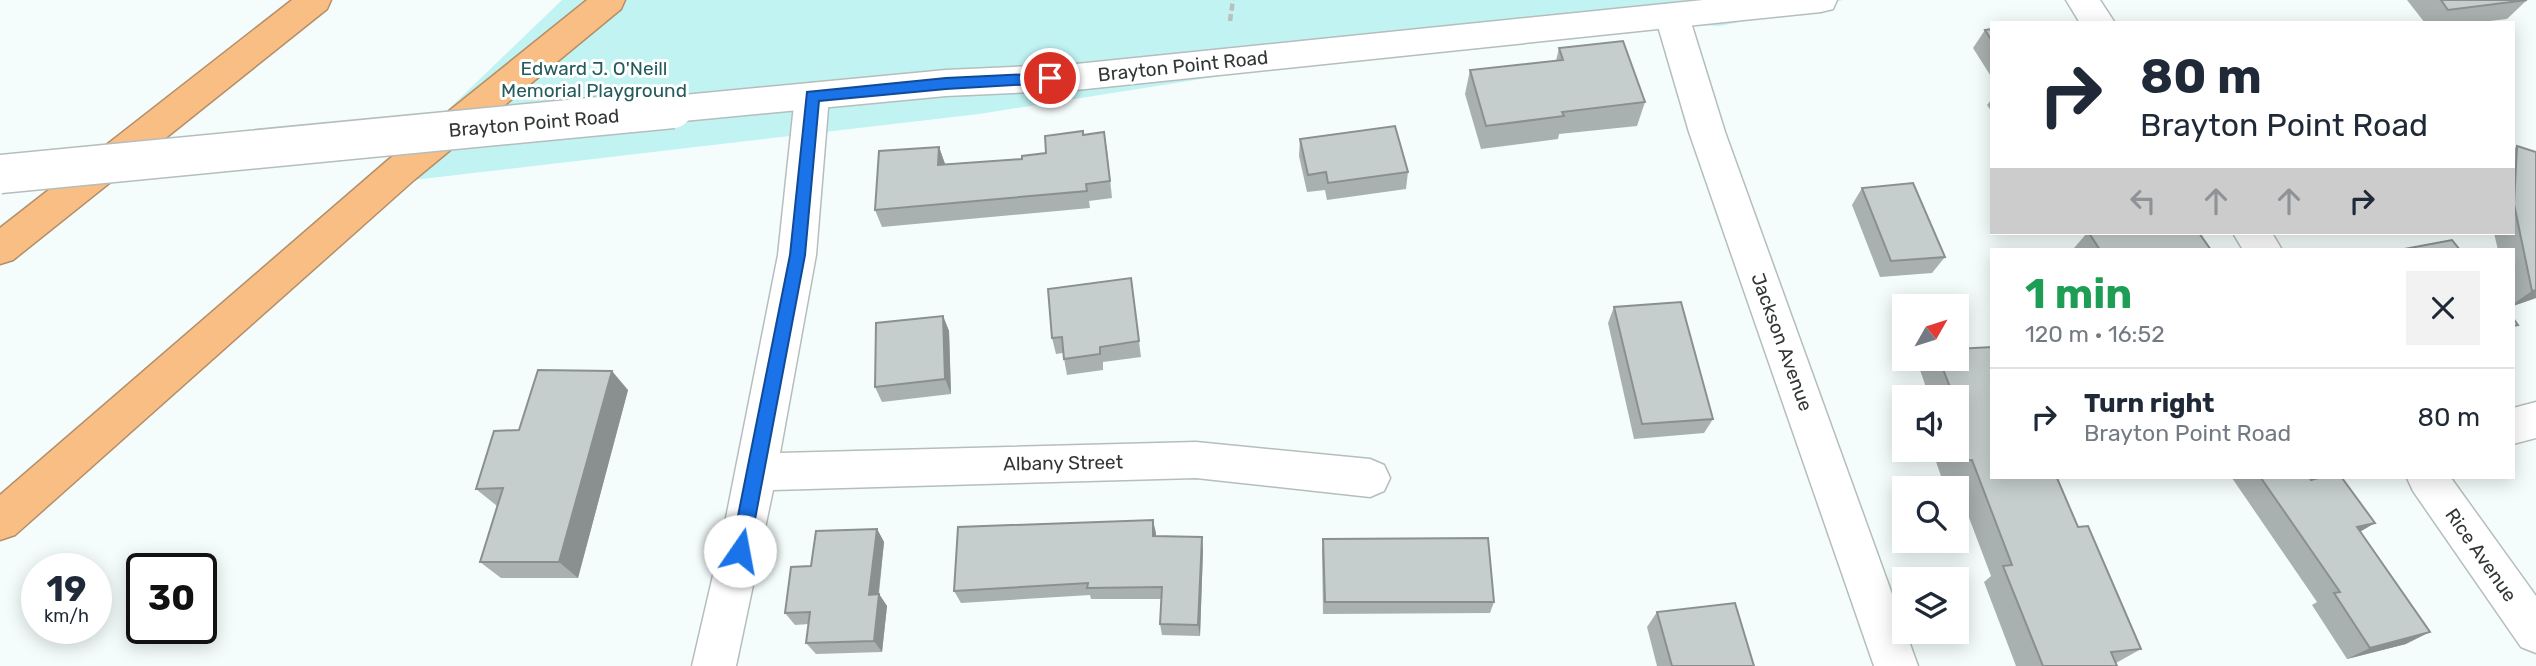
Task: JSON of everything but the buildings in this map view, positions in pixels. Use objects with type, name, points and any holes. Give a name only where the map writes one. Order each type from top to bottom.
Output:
[{"type":"highway","points":[[0,249],[315,0]]},
{"type":"highway","points":[[0,521],[401,170],[609,0]]},
{"type":"street","name":"Brayton Point Road","points":[[0,174],[946,83],[1103,74],[1821,0]]},
{"type":"street","points":[[2082,0],[2097,21]]},
{"type":"street","name":"Jackson Avenue","points":[[1672,16],[1707,132],[1896,666]]},
{"type":"street","points":[[714,666],[756,472],[797,255],[812,96]]},
{"type":"street","points":[[2515,425],[2536,420]]},
{"type":"street","name":"Albany Street","points":[[756,472],[1196,460],[1370,478]]},
{"type":"street","name":"Rice Avenue","points":[[2428,479],[2536,632]]},
{"type":"path","points":[[1230,21],[1233,0]]},
{"type":"green space","name":"Edward J. O'Neill Memorial Playground","points":[[562,0],[1843,0],[1720,26],[1575,20],[979,114],[370,185]]},
{"type":"route","points":[[740,551],[797,255],[812,96],[946,83],[1050,78]]}]
